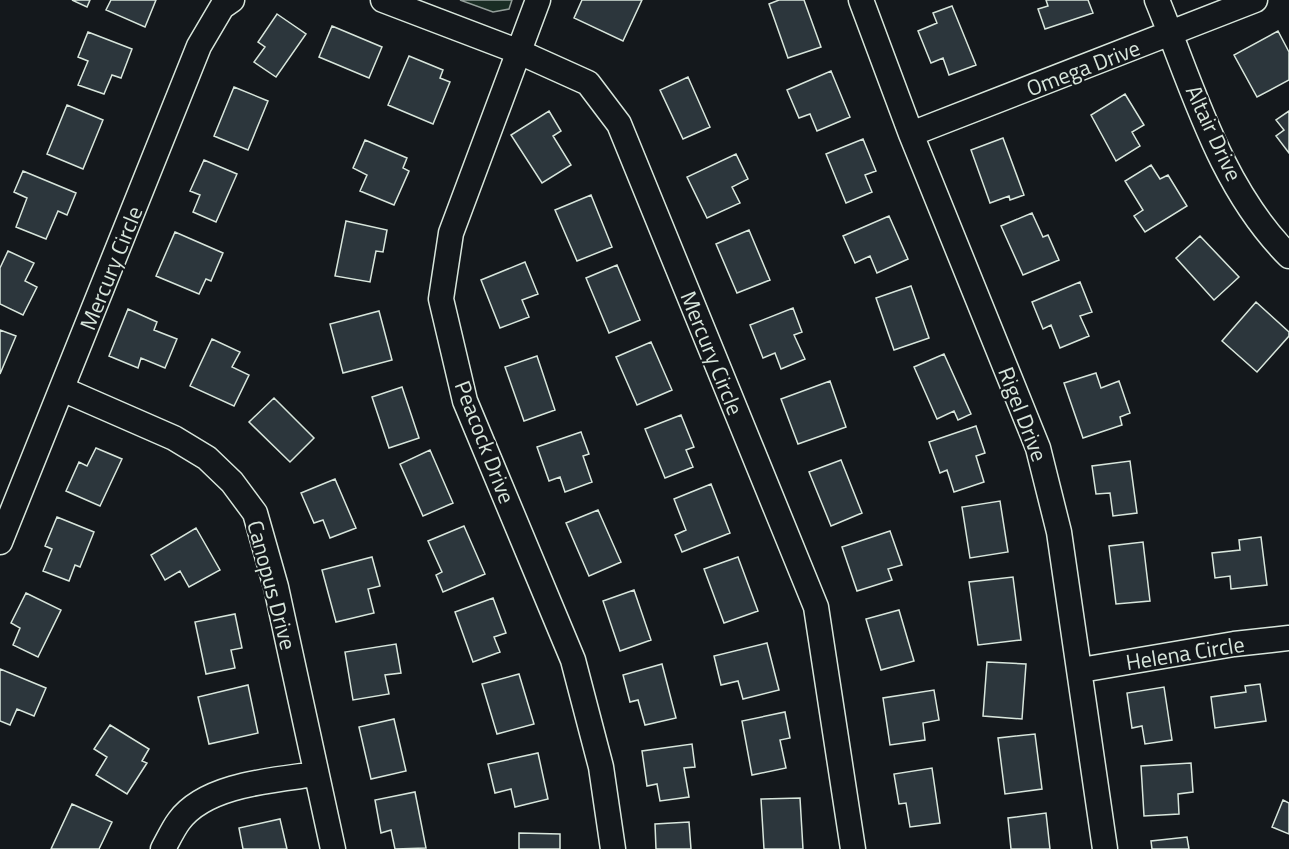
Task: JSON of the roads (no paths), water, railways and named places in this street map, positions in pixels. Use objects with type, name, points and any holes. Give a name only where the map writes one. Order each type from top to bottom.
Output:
[{"type":"street","name":"Mercury Circle","points":[[0,542],[199,46],[222,7],[232,0]]},
{"type":"street","name":"Mercury Circle","points":[[383,0],[517,51],[588,83],[619,124],[816,606],[853,849]]},
{"type":"street","name":"Peacock Drive","points":[[538,0],[517,51],[451,233],[441,299],[465,401],[573,660],[601,767],[613,849]]},
{"type":"street","name":"Rigel Drive","points":[[861,0],[911,134],[1038,448],[1059,532],[1081,670],[1105,849]]},
{"type":"street","name":"Altair Drive","points":[[1157,0],[1219,155],[1244,198],[1276,243],[1289,256]]},
{"type":"street","name":"Omega Drive","points":[[911,134],[1255,0]]},
{"type":"street","name":"Canopus Drive","points":[[62,389],[174,438],[207,458],[232,482],[255,513],[276,587],[333,849]]},
{"type":"street","name":"Helena Circle","points":[[1081,670],[1234,644],[1289,638]]},
{"type":"street","points":[[163,849],[180,819],[211,797],[242,785],[316,774]]}]
